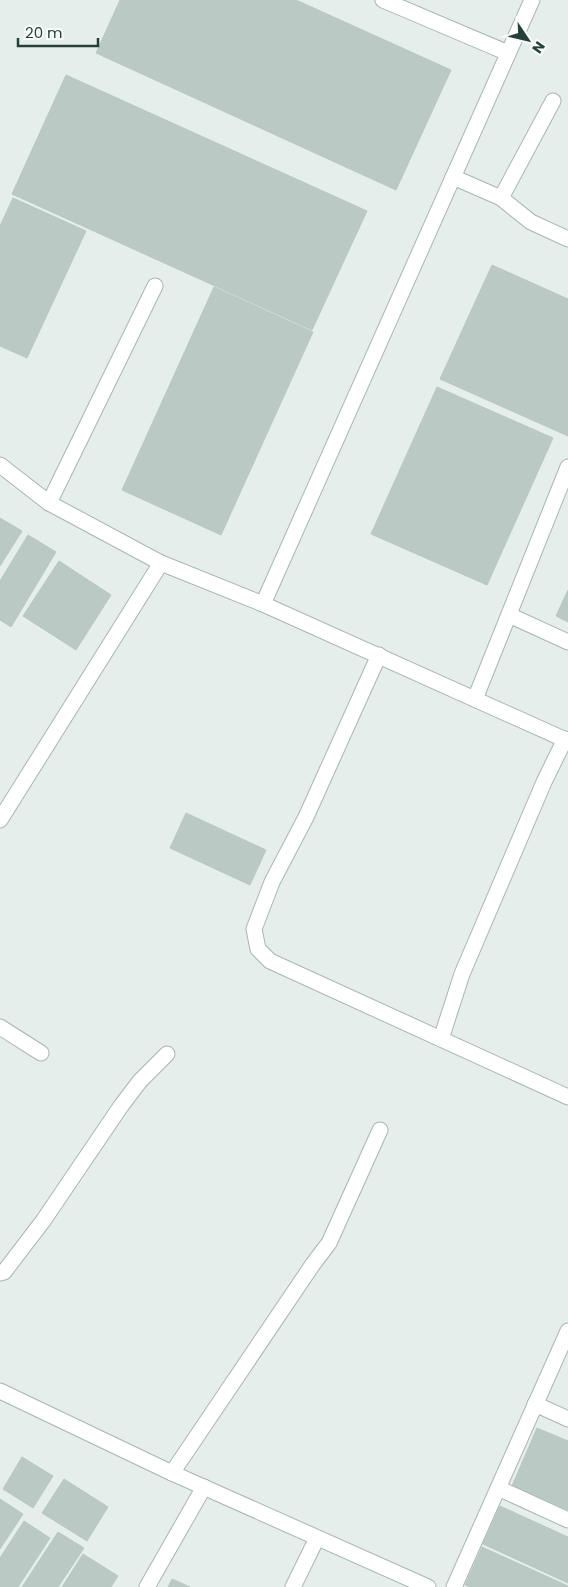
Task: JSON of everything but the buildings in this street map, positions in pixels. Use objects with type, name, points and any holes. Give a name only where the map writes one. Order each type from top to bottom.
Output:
[{"type":"street","points":[[383,0],[508,53]]},
{"type":"street","points":[[263,604],[532,0]]},
{"type":"street","points":[[502,198],[553,100]]},
{"type":"street","points":[[453,177],[502,198],[530,222],[568,239]]},
{"type":"street","points":[[49,503],[155,286]]},
{"type":"street","points":[[0,465],[49,503],[161,563],[263,604],[566,740],[544,782],[462,974],[441,1039]]},
{"type":"street","points":[[475,699],[568,467]]},
{"type":"street","points":[[0,820],[161,563]]},
{"type":"street","points":[[509,615],[568,642]]},
{"type":"street","points":[[379,655],[306,817],[272,882],[254,929],[258,949],[270,961],[568,1097]]},
{"type":"street","points":[[0,1027],[41,1053]]},
{"type":"street","points":[[0,1273],[4,1272],[43,1221],[140,1081],[167,1054]]},
{"type":"street","points":[[172,1473],[328,1243],[380,1130]]},
{"type":"street","points":[[454,1587],[568,1332]]},
{"type":"street","points":[[0,1390],[204,1488],[428,1587]]},
{"type":"street","points":[[535,1404],[568,1419]]},
{"type":"street","points":[[147,1587],[204,1488]]},
{"type":"street","points":[[498,1488],[568,1520]]},
{"type":"street","points":[[293,1587],[316,1538]]}]
